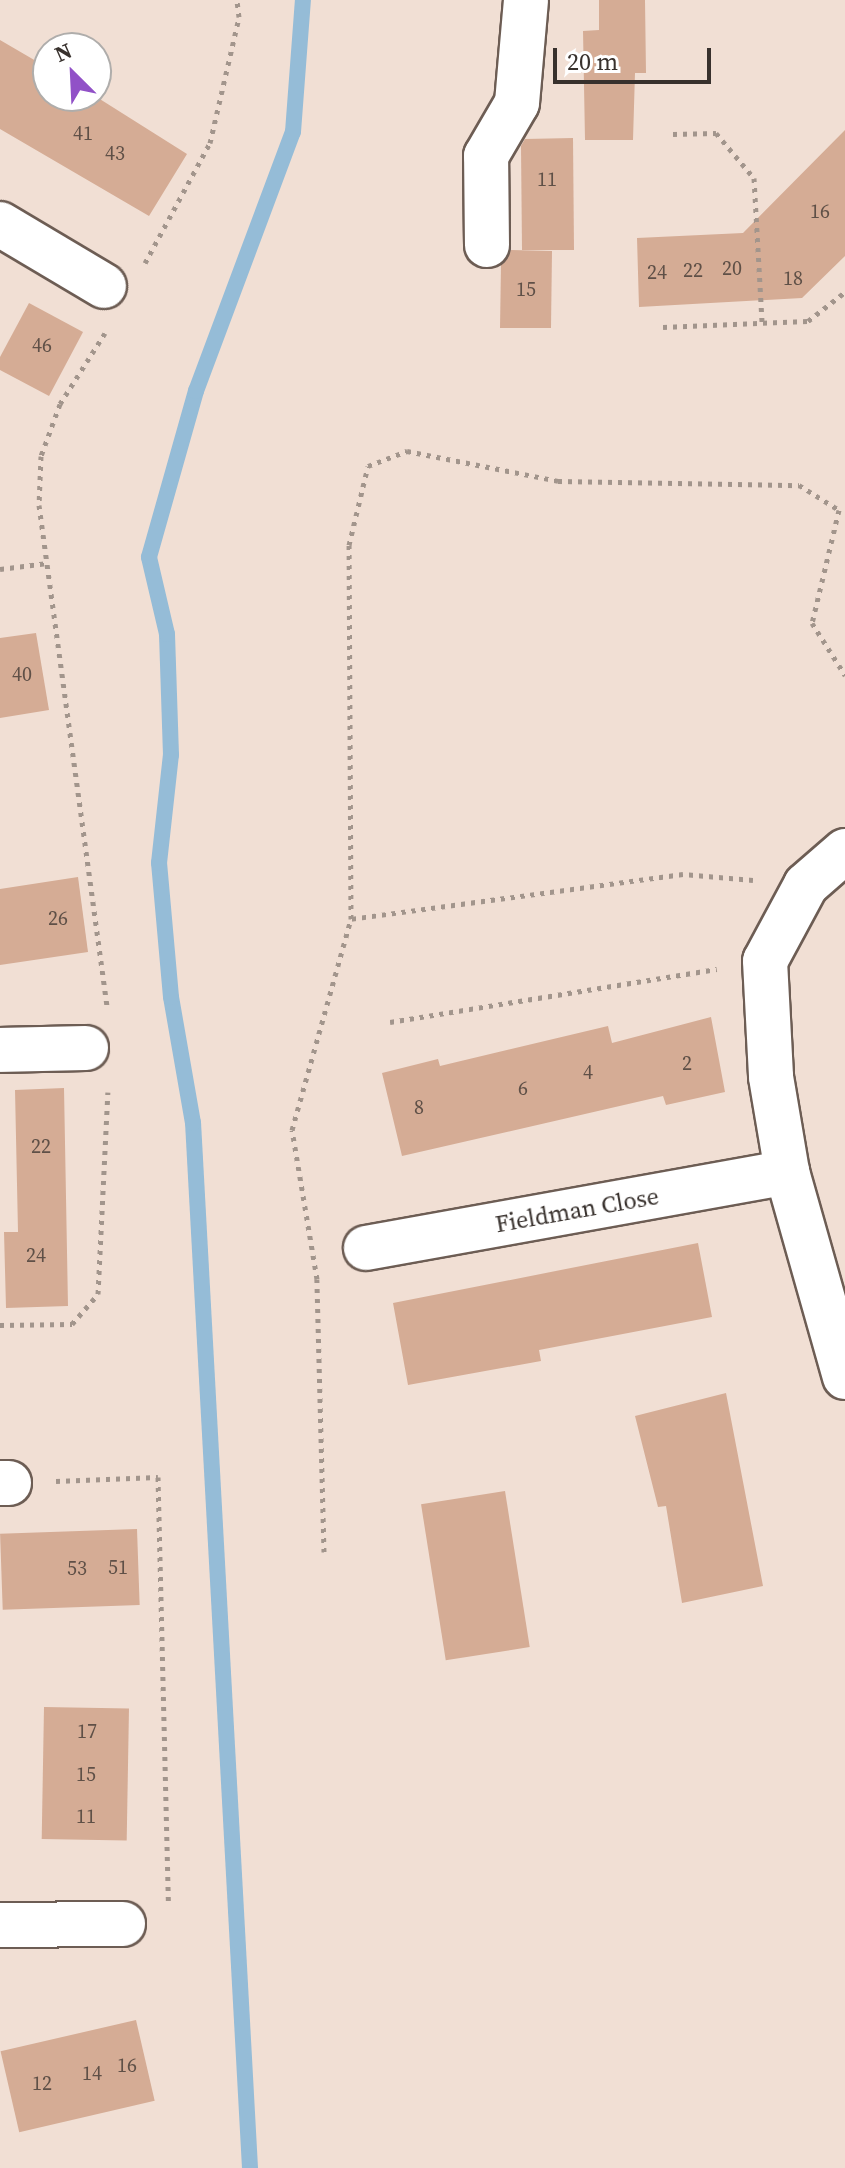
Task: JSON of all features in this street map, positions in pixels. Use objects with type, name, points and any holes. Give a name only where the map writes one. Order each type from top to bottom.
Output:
[{"type":"street","points":[[487,245],[486,156],[517,103],[526,0]]},
{"type":"street","points":[[0,224],[115,292]]},
{"type":"street","points":[[845,851],[806,885],[765,961],[771,1077],[787,1172],[845,1377]]},
{"type":"street","points":[[0,1050],[101,1049]]},
{"type":"street","name":"Fieldman Close","points":[[366,1248],[787,1172]]},
{"type":"street","points":[[0,1925],[123,1924]]},
{"type":"path","points":[[0,1325],[72,1324],[98,1294],[101,1049],[106,973],[39,505],[41,456],[60,404],[115,292],[210,143],[239,17],[237,0]]},
{"type":"path","points":[[673,134],[716,133],[754,178],[762,322]]},
{"type":"path","points":[[663,327],[808,321],[845,292]]},
{"type":"path","points":[[806,885],[683,874],[351,919],[349,545],[368,466],[407,451],[558,481],[799,485],[842,509],[812,623],[845,675]]},
{"type":"path","points":[[0,569],[48,563]]},
{"type":"path","points":[[390,1022],[765,961]]},
{"type":"path","points":[[5,1483],[158,1477],[169,1935],[123,1924]]},
{"type":"building","points":[[599,0],[645,0],[646,73],[635,73],[633,140],[585,140],[583,31],[599,30]]},
{"type":"building","points":[[0,40],[32,59],[32,112],[112,112],[112,107],[187,154],[149,216],[0,129]]},
{"type":"building","points":[[845,130],[845,256],[802,298],[639,307],[637,238],[743,233]]},
{"type":"building","points":[[573,138],[574,250],[522,250],[521,146],[525,139]]},
{"type":"building","points":[[511,250],[552,251],[551,328],[500,328],[501,265]]},
{"type":"building","points":[[29,303],[83,332],[49,396],[0,370],[0,357]]},
{"type":"building","points":[[36,633],[49,710],[0,718],[0,638]]},
{"type":"building","points":[[78,877],[88,952],[0,965],[0,889]]},
{"type":"building","points":[[711,1017],[725,1092],[666,1105],[663,1096],[402,1156],[382,1073],[438,1059],[440,1066],[608,1026],[612,1043]]},
{"type":"building","points":[[64,1088],[68,1306],[6,1308],[4,1232],[18,1232],[15,1090]]},
{"type":"building","points":[[698,1243],[712,1317],[539,1350],[541,1361],[408,1385],[393,1303]]},
{"type":"building","points":[[726,1393],[763,1586],[682,1603],[666,1506],[658,1507],[635,1416]]},
{"type":"building","points":[[505,1491],[530,1647],[446,1660],[421,1504]]},
{"type":"building","points":[[137,1529],[140,1605],[3,1610],[0,1534]]},
{"type":"building","points":[[44,1707],[129,1708],[127,1840],[42,1839]]},
{"type":"building","points":[[136,2020],[155,2101],[19,2132],[1,2051]]},
{"type":"waterway","points":[[250,2168],[193,1123],[171,997],[159,863],[171,755],[167,634],[149,557],[196,391],[293,132],[303,0]]}]
